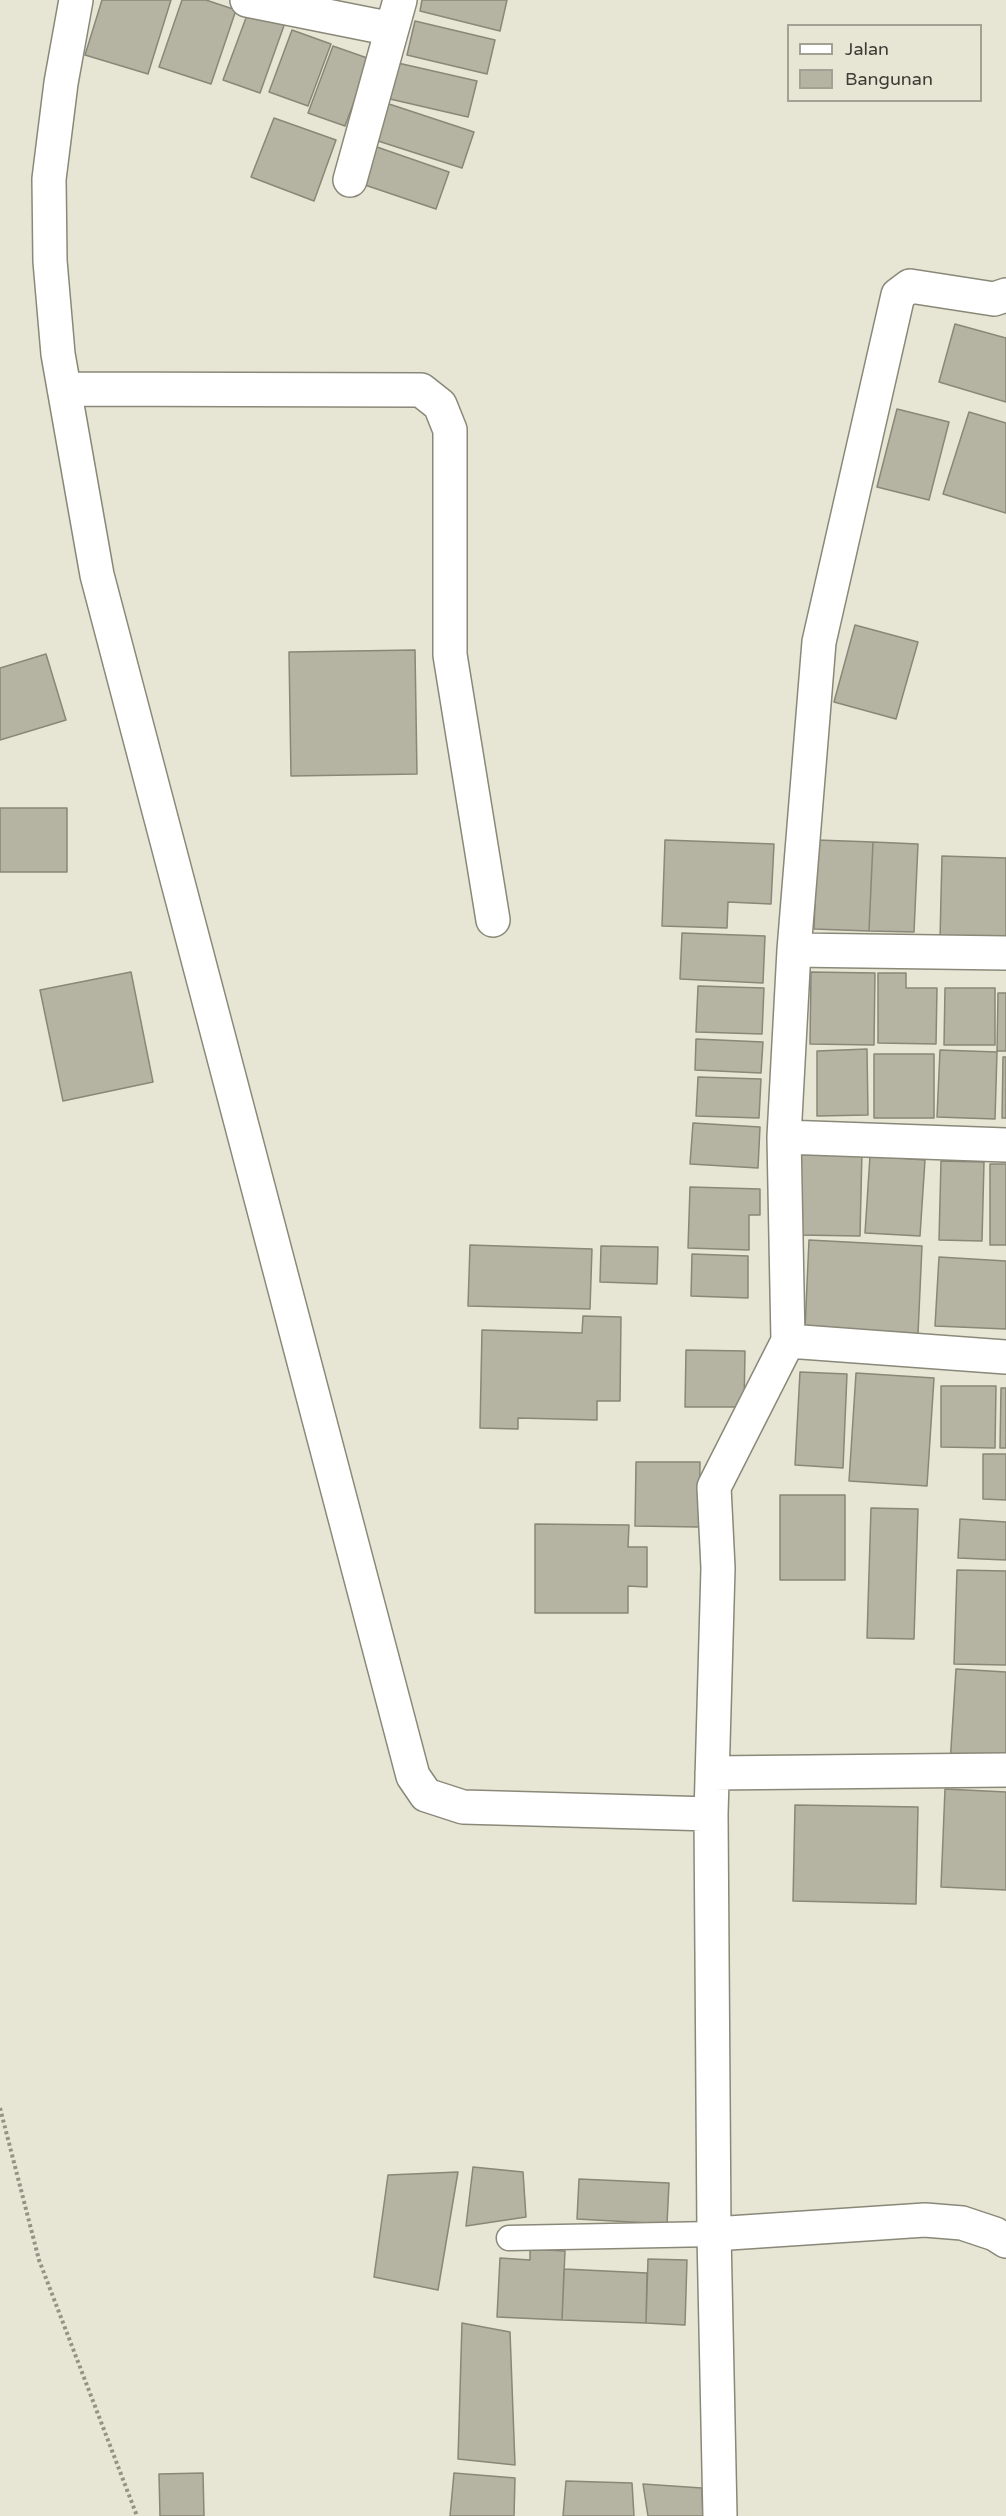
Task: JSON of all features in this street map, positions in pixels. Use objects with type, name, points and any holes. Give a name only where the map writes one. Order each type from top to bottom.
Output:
[{"type":"street","points":[[76,0],[61,83],[49,179],[50,261],[58,354],[97,575],[413,1776],[426,1795],[463,1807],[711,1814]]},
{"type":"street","points":[[247,0],[396,14],[350,180]]},
{"type":"street","points":[[720,2516],[714,2234],[711,1814],[718,1568],[714,1487],[788,1341],[784,1137],[794,950],[819,642],[898,295],[910,286],[994,299],[1006,295]]},
{"type":"street","points":[[64,389],[421,390],[440,405],[450,430],[450,655],[493,920]]},
{"type":"street","points":[[794,950],[1006,952]]},
{"type":"street","points":[[784,1137],[1006,1145]]},
{"type":"street","points":[[788,1341],[1006,1357]]},
{"type":"street","points":[[712,1773],[1006,1770]]},
{"type":"street","points":[[714,2234],[925,2220],[962,2223],[995,2234],[1006,2241]]},
{"type":"lane","points":[[509,2238],[714,2234]]},
{"type":"path","points":[[0,2108],[39,2260],[137,2516]]},
{"type":"building","points":[[102,0],[171,0],[148,74],[85,55]]},
{"type":"building","points":[[182,0],[206,0],[236,10],[211,84],[159,67]]},
{"type":"building","points":[[422,0],[507,0],[500,31],[420,11]]},
{"type":"building","points":[[250,7],[286,20],[260,93],[223,80]]},
{"type":"building","points":[[415,21],[495,40],[487,74],[407,55]]},
{"type":"building","points":[[292,30],[331,44],[308,106],[269,92]]},
{"type":"building","points":[[333,46],[370,59],[345,126],[308,113]]},
{"type":"building","points":[[398,63],[477,81],[468,117],[390,99]]},
{"type":"building","points":[[386,103],[474,132],[462,168],[375,140]]},
{"type":"building","points":[[274,118],[336,140],[314,201],[251,177]]},
{"type":"building","points":[[374,146],[449,172],[436,209],[362,184]]},
{"type":"building","points":[[955,324],[1006,338],[1006,402],[939,382]]},
{"type":"building","points":[[897,409],[949,422],[929,500],[877,487]]},
{"type":"building","points":[[969,412],[1006,423],[1006,513],[943,494]]},
{"type":"building","points":[[855,625],[918,642],[896,719],[834,702]]},
{"type":"building","points":[[415,650],[417,774],[291,776],[289,652]]},
{"type":"building","points":[[46,654],[66,720],[0,740],[0,668]]},
{"type":"building","points":[[0,808],[67,808],[67,872],[0,872]]},
{"type":"building","points":[[665,840],[774,844],[771,904],[728,902],[727,928],[662,926]]},
{"type":"building","points":[[817,840],[873,842],[869,931],[814,929]]},
{"type":"building","points":[[873,842],[918,844],[914,932],[869,931]]},
{"type":"building","points":[[942,856],[1006,858],[1006,941],[940,939]]},
{"type":"building","points":[[682,933],[765,936],[763,983],[680,979]]},
{"type":"building","points":[[131,972],[153,1082],[63,1101],[40,990]]},
{"type":"building","points":[[811,972],[875,973],[874,1045],[810,1044]]},
{"type":"building","points":[[878,973],[906,973],[906,988],[937,988],[936,1044],[878,1043]]},
{"type":"building","points":[[698,986],[764,988],[762,1034],[696,1032]]},
{"type":"building","points":[[945,988],[995,988],[995,1045],[944,1045]]},
{"type":"building","points":[[998,993],[1006,993],[1006,1051],[997,1051]]},
{"type":"building","points":[[696,1039],[763,1042],[761,1073],[695,1070]]},
{"type":"building","points":[[867,1049],[868,1115],[817,1116],[817,1051]]},
{"type":"building","points":[[940,1050],[997,1052],[995,1119],[937,1117]]},
{"type":"building","points":[[874,1054],[934,1054],[934,1118],[874,1118]]},
{"type":"building","points":[[1003,1057],[1006,1057],[1006,1118],[1002,1118]]},
{"type":"building","points":[[698,1077],[761,1079],[759,1118],[696,1116]]},
{"type":"building","points":[[693,1123],[760,1127],[758,1168],[690,1164]]},
{"type":"building","points":[[801,1149],[862,1151],[860,1236],[799,1235]]},
{"type":"building","points":[[870,1156],[925,1160],[920,1236],[865,1233]]},
{"type":"building","points":[[941,1161],[984,1162],[982,1241],[939,1240]]},
{"type":"building","points":[[990,1164],[1006,1164],[1006,1245],[990,1245]]},
{"type":"building","points":[[690,1187],[760,1189],[760,1215],[749,1215],[749,1250],[688,1248]]},
{"type":"building","points":[[809,1240],[922,1246],[918,1334],[805,1329]]},
{"type":"building","points":[[470,1245],[592,1249],[590,1309],[468,1306]]},
{"type":"building","points":[[601,1246],[658,1247],[657,1284],[600,1282]]},
{"type":"building","points":[[692,1254],[748,1256],[748,1298],[691,1296]]},
{"type":"building","points":[[939,1257],[1006,1261],[1006,1329],[935,1326]]},
{"type":"building","points":[[583,1316],[621,1317],[620,1401],[597,1401],[597,1420],[518,1418],[518,1429],[480,1428],[482,1330],[582,1333]]},
{"type":"building","points":[[686,1350],[745,1351],[744,1407],[685,1407]]},
{"type":"building","points":[[800,1372],[847,1374],[843,1468],[795,1465]]},
{"type":"building","points":[[856,1373],[934,1378],[927,1486],[849,1481]]},
{"type":"building","points":[[941,1386],[996,1386],[995,1448],[941,1447]]},
{"type":"building","points":[[1001,1388],[1006,1388],[1006,1448],[1000,1448]]},
{"type":"building","points":[[983,1454],[1006,1454],[1006,1500],[983,1499]]},
{"type":"building","points":[[636,1462],[700,1462],[699,1527],[635,1526]]},
{"type":"building","points":[[780,1495],[845,1495],[845,1580],[780,1580]]},
{"type":"building","points":[[871,1508],[918,1509],[914,1639],[867,1638]]},
{"type":"building","points":[[960,1519],[1006,1522],[1006,1560],[958,1558]]},
{"type":"building","points":[[535,1524],[629,1525],[628,1547],[647,1547],[647,1587],[628,1586],[628,1613],[535,1613]]},
{"type":"building","points":[[957,1570],[1006,1571],[1006,1665],[954,1664]]},
{"type":"building","points":[[956,1669],[1006,1672],[1006,1767],[950,1764]]},
{"type":"building","points":[[945,1789],[1006,1792],[1006,1890],[941,1887]]},
{"type":"building","points":[[795,1805],[918,1807],[916,1904],[793,1901]]},
{"type":"building","points":[[473,2167],[523,2172],[526,2217],[466,2226]]},
{"type":"building","points":[[458,2172],[438,2290],[374,2277],[388,2175]]},
{"type":"building","points":[[579,2179],[669,2183],[667,2224],[577,2219]]},
{"type":"building","points":[[530,2249],[565,2251],[562,2320],[497,2317],[500,2258],[530,2260]]},
{"type":"building","points":[[648,2259],[687,2260],[685,2325],[646,2323]]},
{"type":"building","points":[[564,2269],[647,2273],[646,2323],[562,2320]]},
{"type":"building","points":[[462,2323],[510,2332],[515,2465],[458,2459]]},
{"type":"building","points":[[203,2473],[204,2516],[160,2516],[159,2474]]},
{"type":"building","points":[[454,2473],[515,2478],[514,2516],[450,2516]]},
{"type":"building","points":[[566,2481],[632,2483],[634,2516],[563,2516]]},
{"type":"building","points":[[643,2484],[702,2488],[703,2516],[648,2516]]}]
